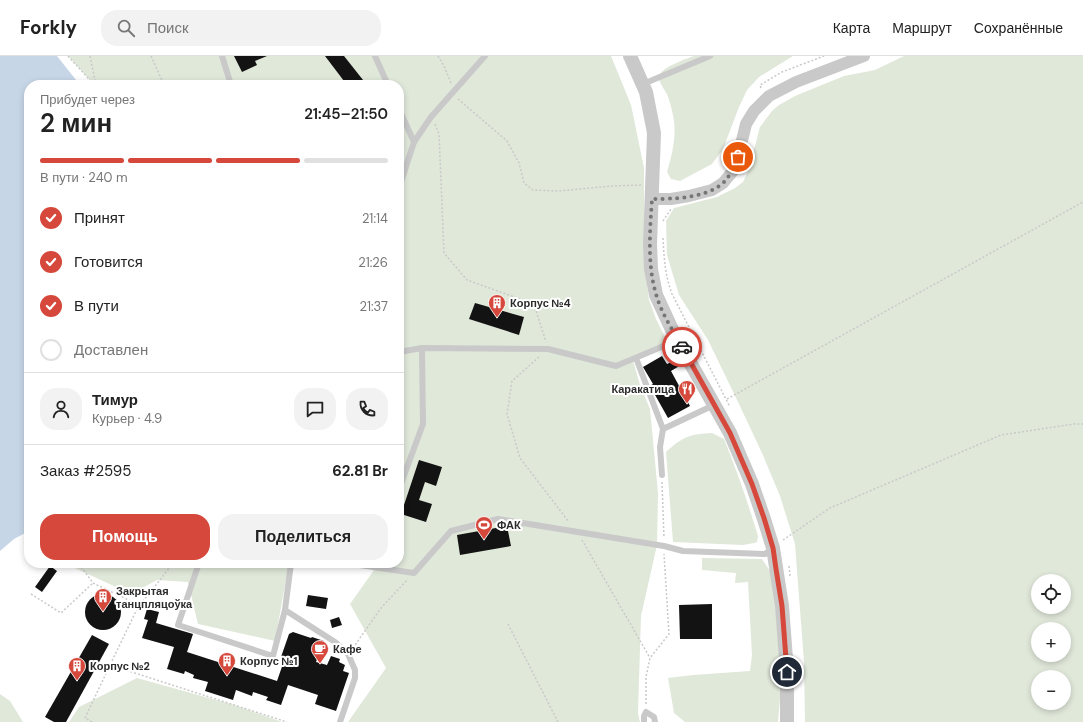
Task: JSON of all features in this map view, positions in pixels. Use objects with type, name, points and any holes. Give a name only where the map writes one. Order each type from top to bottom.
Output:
[{"type":"street","points":[[630,56],[643,84],[650,107],[654,133],[650,244],[656,295],[678,340],[730,433],[752,484],[773,548],[785,637],[787,722]]},
{"type":"street","points":[[652,199],[671,199],[689,196],[712,190],[723,183],[732,170],[738,157],[746,124],[754,111],[769,96],[796,82],[864,56]]},
{"type":"lane","points":[[222,56],[230,80]]},
{"type":"lane","points":[[375,56],[386,80]]},
{"type":"lane","points":[[404,173],[414,142],[431,118],[485,56]]},
{"type":"lane","points":[[643,84],[710,56]]},
{"type":"lane","points":[[404,120],[414,142]]},
{"type":"lane","points":[[404,351],[422,348],[548,349],[616,366],[678,340]]},
{"type":"lane","points":[[404,475],[423,424],[422,348]]},
{"type":"lane","points":[[636,358],[663,429],[660,447],[662,475]]},
{"type":"lane","points":[[663,429],[714,406]]},
{"type":"lane","points":[[390,568],[414,573],[451,531],[498,520],[664,546],[683,551],[765,554],[773,548]]},
{"type":"lane","points":[[197,568],[178,625],[273,656],[285,610],[290,568]]},
{"type":"lane","points":[[285,610],[335,642],[348,654],[355,670],[355,678],[340,722]]},
{"type":"lane","points":[[644,722],[646,712],[654,717],[655,722]]},
{"type":"path","points":[[68,56],[90,80]]},
{"type":"path","points":[[90,56],[95,80]]},
{"type":"path","points":[[151,56],[162,80]]},
{"type":"path","points":[[438,56],[444,66],[457,98],[506,140],[519,163],[524,183],[533,190],[558,191],[642,185]]},
{"type":"path","points":[[714,406],[1083,202]]},
{"type":"path","points":[[662,222],[671,209]]},
{"type":"path","points":[[773,548],[830,508],[1001,436],[1083,424]]},
{"type":"path","points":[[646,712],[646,677],[650,658],[669,634],[662,475]]},
{"type":"path","points":[[82,568],[93,583],[139,605]]},
{"type":"path","points":[[92,722],[85,718],[139,605],[169,568]]},
{"type":"path","points":[[348,654],[381,608],[414,573]]},
{"type":"path","points":[[31,594],[61,613],[93,583]]},
{"type":"path","points":[[508,624],[558,722]]},
{"type":"path","points":[[110,665],[287,722]]},
{"type":"shaded area","points":[[68,56],[611,56],[631,105],[644,168],[644,258],[649,300],[656,319],[668,343],[632,357],[640,385],[650,409],[658,493],[657,545],[641,616],[638,713],[640,722],[348,722],[386,668],[350,604],[375,568],[404,568],[404,80],[89,79]]},
{"type":"shaded area","points":[[694,56],[793,56],[759,77],[747,90],[723,149],[712,164],[680,181],[671,179],[667,172],[673,146],[674,121],[668,96],[659,78],[665,69]]},
{"type":"shaded area","points":[[904,56],[1083,56],[1083,722],[805,722],[804,662],[795,544],[780,496],[762,453],[708,340],[679,295],[667,255],[666,221],[674,208],[717,197],[743,182],[749,169],[760,127],[772,111],[779,105],[795,96],[844,76],[875,70]]},
{"type":"shaded area","points":[[712,433],[724,439],[750,511],[758,536],[757,542],[743,545],[673,542],[666,452],[687,437],[698,434]]},
{"type":"shaded area","points":[[702,558],[762,559],[772,574],[782,675],[778,722],[685,722],[674,713],[668,678],[750,671],[752,655],[748,582],[735,583],[736,573],[702,570]]},
{"type":"shaded area","points":[[75,568],[288,568],[275,641],[198,624],[188,582],[157,580],[131,594]]},
{"type":"shaded area","points":[[137,678],[234,705],[282,722],[69,722],[79,707]]},
{"type":"shaded area","points":[[0,694],[10,701],[23,722],[0,722]]},
{"type":"water","points":[[0,56],[57,56],[76,80],[24,80],[24,534],[14,539],[0,551]]},
{"type":"building","points":[[234,56],[267,56],[255,61],[257,65],[242,72]]},
{"type":"building","points":[[325,56],[344,56],[363,80],[343,80]]},
{"type":"building","name":"Корпус №4","points":[[475,303],[524,317],[519,335],[469,319]]},
{"type":"building","points":[[662,356],[667,364],[678,359],[681,365],[671,371],[690,406],[668,418],[650,386],[653,384],[643,367]]},
{"type":"building","points":[[419,460],[442,467],[436,486],[425,482],[419,500],[432,504],[426,522],[404,515],[404,505]]},
{"type":"building","name":"ФАК","points":[[507,526],[511,546],[460,555],[457,535]]},
{"type":"building","points":[[49,568],[53,568],[57,571],[42,592],[35,587]]},
{"type":"building","name":"Закрытая танцпляцоўка","points":[[103,594],[113,597],[118,602],[121,612],[118,622],[113,627],[103,630],[93,627],[88,622],[85,612],[88,602],[93,597]]},
{"type":"building","points":[[308,595],[328,598],[326,609],[306,606]]},
{"type":"building","points":[[712,604],[712,639],[680,639],[679,605]]},
{"type":"building","points":[[147,609],[159,612],[156,623],[193,634],[187,652],[277,681],[285,658],[281,657],[289,634],[293,632],[324,641],[316,662],[327,665],[331,656],[340,659],[339,662],[345,665],[343,671],[349,673],[336,711],[315,704],[318,695],[288,685],[281,705],[266,700],[268,697],[253,692],[252,696],[236,690],[233,700],[205,691],[208,682],[193,678],[194,675],[185,671],[184,674],[167,669],[174,647],[142,638],[148,620],[144,619]]},
{"type":"building","points":[[339,617],[342,625],[332,628],[330,620]]},
{"type":"building","name":"Корпус №2","points":[[92,635],[109,644],[66,722],[54,722],[45,717]]},
{"type":"way so far","points":[[682,347],[674,334],[656,295],[651,269],[650,244],[652,199],[671,199],[712,190],[723,183],[732,170],[738,157]]},
{"type":"place","name":"Корпус №4","points":[[497,318]]},
{"type":"place","name":"Каракатица","points":[[687,404]]},
{"type":"place","name":"ФАК","points":[[484,540]]},
{"type":"place","name":"Закрытая танцпляцоўка","points":[[103,612]]},
{"type":"place","name":"Кафе","points":[[320,664]]},
{"type":"place","name":"Корпус №1","points":[[227,676]]},
{"type":"place","name":"Корпус №2","points":[[77,681]]},
{"type":"route","points":[[682,347],[730,433],[752,484],[764,518],[773,548],[782,606],[787,672]]}]
